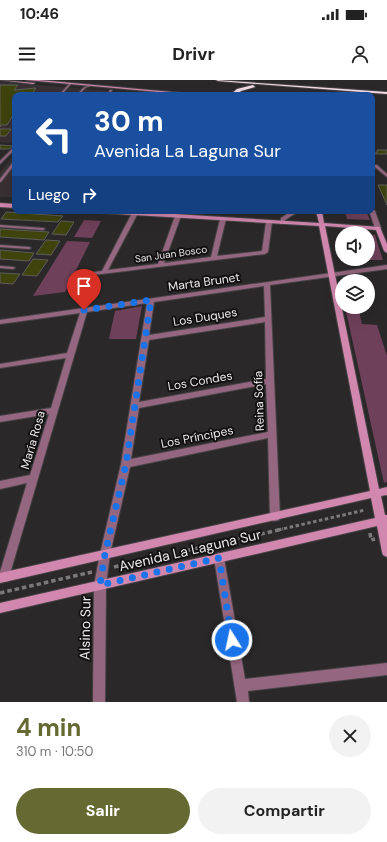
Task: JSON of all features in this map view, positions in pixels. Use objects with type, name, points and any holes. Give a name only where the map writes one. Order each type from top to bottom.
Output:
[{"type":"highway","points":[[218,80],[387,92]]},
{"type":"highway","points":[[249,80],[387,92]]},
{"type":"highway","points":[[237,92],[250,87],[298,86]]},
{"type":"street","points":[[0,80],[69,85],[91,85],[169,92]]},
{"type":"street","points":[[28,80],[84,88],[135,92]]},
{"type":"street","points":[[1,206],[12,206]]},
{"type":"street","points":[[104,273],[134,214]]},
{"type":"street","points":[[165,214],[282,223],[378,228]]},
{"type":"street","points":[[282,223],[283,219],[291,214]]},
{"type":"street","points":[[320,214],[333,274],[375,494],[384,520],[387,552]]},
{"type":"street","points":[[373,214],[378,228],[385,239],[387,250]]},
{"type":"street","points":[[160,266],[178,216]]},
{"type":"street","points":[[214,258],[223,219]]},
{"type":"street","name":"San Juan Bosco","points":[[79,276],[266,252],[269,222]]},
{"type":"street","name":"Marta Brunet","points":[[0,322],[387,267]]},
{"type":"street","name":"Reina Sofía","points":[[267,284],[275,517]]},
{"type":"street","name":"Alsino Sur","points":[[99,702],[100,585],[105,554],[126,464],[151,300]]},
{"type":"street","name":"María Rosa","points":[[2,578],[34,478],[84,310]]},
{"type":"street","name":"Los Duques","points":[[145,338],[268,319]]},
{"type":"street","points":[[0,366],[70,355]]},
{"type":"street","name":"Los Condes","points":[[135,406],[270,381]]},
{"type":"street","points":[[0,419],[54,410]]},
{"type":"street","name":"Los Príncipes","points":[[126,464],[272,434]]},
{"type":"street","points":[[0,485],[34,478]]},
{"type":"street","name":"Avenida La Laguna Sur","points":[[2,578],[387,491]]},
{"type":"street","name":"Avenida La Laguna Sur","points":[[0,608],[384,520]]},
{"type":"street","points":[[219,558],[242,702]]},
{"type":"street","points":[[240,686],[387,669]]},
{"type":"lane","points":[[63,92],[69,85]]},
{"type":"lane","points":[[81,92],[84,88],[91,85]]},
{"type":"lane","points":[[0,163],[12,151]]},
{"type":"lane","points":[[0,181],[12,166]]},
{"type":"lane","points":[[376,166],[387,176]]},
{"type":"lane","points":[[0,226],[43,228]]},
{"type":"lane","points":[[0,246],[29,248]]},
{"type":"lane","points":[[0,267],[13,268]]},
{"type":"path","points":[[0,593],[365,510]]},
{"type":"shaded area","points":[[0,82],[120,92],[12,92],[12,143],[0,142]]},
{"type":"shaded area","points":[[12,158],[12,197],[0,197],[0,172]]},
{"type":"shaded area","points":[[346,214],[367,214],[370,220],[347,219]]},
{"type":"shaded area","points":[[84,220],[101,221],[92,238],[74,237]]},
{"type":"shaded area","points":[[375,235],[383,260],[375,260]]},
{"type":"shaded area","points":[[67,241],[90,242],[65,292],[33,296]]},
{"type":"shaded area","points":[[142,306],[136,339],[109,339],[115,311]]},
{"type":"shaded area","points":[[347,314],[360,314],[362,324],[377,325],[387,356],[387,482],[384,483]]},
{"type":"building","points":[[0,85],[18,85],[14,90],[36,88],[33,92],[12,92],[12,117],[7,125],[1,125],[0,127]]},
{"type":"building","points":[[0,129],[11,129],[6,136],[0,136]]},
{"type":"building","points":[[0,145],[12,146],[9,149],[0,149]]},
{"type":"building","points":[[377,150],[387,150],[387,154],[375,154],[377,153]]},
{"type":"building","points":[[378,185],[387,185],[387,205]]},
{"type":"building","points":[[6,212],[12,212],[12,214],[63,216],[58,222],[1,219]]},
{"type":"building","points":[[61,221],[74,222],[66,235],[52,234]]},
{"type":"building","points":[[0,229],[49,232],[44,240],[0,237]]},
{"type":"building","points":[[46,240],[60,241],[51,255],[36,254]]},
{"type":"building","points":[[0,250],[34,253],[29,261],[0,259]]},
{"type":"building","points":[[33,259],[48,260],[37,276],[22,275]]},
{"type":"building","points":[[0,273],[20,274],[13,284],[0,283]]},
{"type":"route","points":[[84,310],[151,300],[126,464],[105,554],[100,585],[219,558],[232,640]]}]
